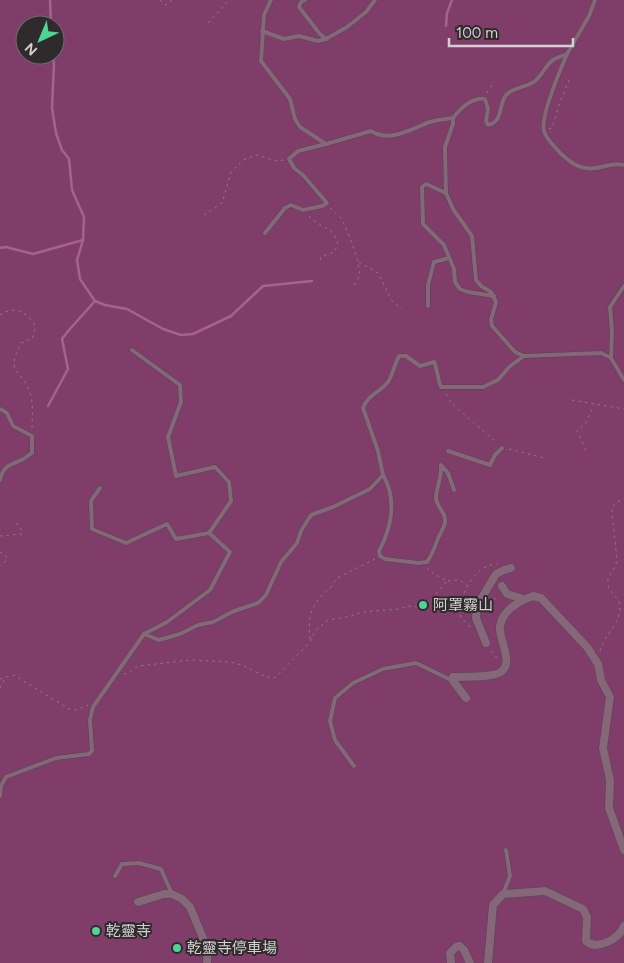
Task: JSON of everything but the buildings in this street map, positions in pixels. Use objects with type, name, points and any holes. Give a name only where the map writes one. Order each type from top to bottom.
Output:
[{"type":"street","points":[[486,643],[476,618],[477,606],[496,574],[511,568]]},
{"type":"street","points":[[502,586],[507,594],[524,599]]},
{"type":"street","points":[[466,698],[453,681],[453,677],[497,674],[504,668],[507,660],[500,632],[500,624],[509,608],[533,596],[541,598],[588,647],[598,664],[601,680],[610,698],[603,748],[610,780],[609,808],[624,850]]},
{"type":"street","points":[[488,963],[493,904],[503,894],[545,891],[583,909],[587,917],[586,941],[590,945],[596,946],[616,937],[624,926]]},
{"type":"street","points":[[138,902],[164,894],[172,894],[182,899],[190,907],[208,950],[207,963]]},
{"type":"street","points":[[451,963],[450,953],[460,946],[470,963]]},
{"type":"lane","points":[[271,0],[264,15],[260,61],[290,99],[295,119],[300,127],[326,144]]},
{"type":"lane","points":[[305,0],[301,2],[300,7],[320,34],[326,38]]},
{"type":"lane","points":[[262,32],[284,39],[299,36],[318,41],[347,27],[366,12],[376,0]]},
{"type":"lane","points":[[595,0],[589,16],[567,54],[552,92],[543,130],[560,152],[572,163],[592,169],[618,163],[624,165]]},
{"type":"lane","points":[[567,54],[552,60],[534,82],[508,94],[503,101],[498,118],[492,124],[488,125],[486,121],[488,109],[485,99],[480,98],[462,107],[453,118],[453,124],[445,147],[446,193],[453,209],[472,236],[476,280],[494,296],[496,302],[491,320],[492,326],[515,352],[524,356],[602,353],[611,358],[624,380]]},
{"type":"lane","points":[[265,233],[285,208],[291,205],[303,210],[327,203],[303,175],[294,168],[289,159],[298,151],[371,131],[379,136],[397,135],[432,122],[453,118]]},
{"type":"lane","points":[[446,193],[426,184],[422,187],[423,224],[444,245],[454,268],[455,282],[460,289],[494,296]]},
{"type":"lane","points":[[428,306],[428,285],[434,262],[449,258]]},
{"type":"lane","points":[[611,358],[612,332],[610,307],[624,286]]},
{"type":"lane","points":[[100,488],[92,501],[92,529],[126,543],[166,524],[176,539],[209,533],[231,501],[229,482],[215,467],[176,476],[168,437],[181,402],[180,385],[132,350]]},
{"type":"lane","points":[[454,490],[448,473],[441,465],[436,497],[446,525],[437,539],[434,552],[427,562],[385,559],[380,556],[379,551],[389,527],[392,498],[389,486],[383,475],[378,451],[363,408],[365,401],[389,381],[399,356],[406,356],[420,366],[434,362],[441,387],[483,387],[498,380],[509,366],[524,356]]},
{"type":"lane","points":[[0,409],[7,414],[13,426],[32,436],[32,453],[22,460],[5,467],[0,480]]},
{"type":"lane","points":[[448,451],[490,465],[495,454],[502,448]]},
{"type":"lane","points":[[144,634],[159,640],[180,634],[198,625],[213,622],[234,611],[258,603],[266,596],[281,562],[297,543],[300,532],[311,515],[333,507],[370,489],[383,475]]},
{"type":"lane","points":[[0,796],[1,786],[6,777],[56,758],[88,754],[92,751],[90,720],[93,707],[144,634],[167,622],[210,590],[230,552],[209,533]]},
{"type":"lane","points":[[354,766],[334,740],[330,721],[335,698],[353,683],[383,669],[416,663],[453,681]]},
{"type":"lane","points":[[503,894],[510,876],[506,850]]},
{"type":"lane","points":[[115,876],[122,864],[138,863],[161,869],[172,894]]},
{"type":"path","points":[[160,0],[166,5],[172,0]]},
{"type":"path","points":[[208,23],[229,0]]},
{"type":"path","points":[[543,130],[552,128],[571,76]]},
{"type":"path","points":[[485,99],[494,80]]},
{"type":"path","points":[[204,215],[222,203],[232,172],[243,160],[256,155],[277,161],[289,159]]},
{"type":"path","points":[[327,203],[342,219],[352,243],[360,275],[354,286]]},
{"type":"path","points":[[303,210],[316,224],[332,232],[336,237],[338,245],[334,252],[321,257],[319,264]]},
{"type":"path","points":[[358,262],[378,273],[392,301],[402,309]]},
{"type":"path","points":[[0,315],[8,311],[20,310],[25,312],[35,324],[32,339],[21,343],[14,358],[14,365],[29,390],[32,408],[32,436]]},
{"type":"path","points":[[441,387],[451,403],[502,448],[544,458]]},
{"type":"path","points":[[572,400],[595,404],[602,403],[624,408]]},
{"type":"path","points":[[586,450],[577,431],[586,423],[595,404]]},
{"type":"path","points":[[598,664],[601,646],[615,624],[620,610],[619,601],[608,586],[608,578],[616,563],[612,509],[615,503],[624,499]]},
{"type":"path","points":[[0,536],[22,534],[19,525],[12,522]]},
{"type":"path","points":[[0,552],[7,557],[6,561],[0,565]]},
{"type":"path","points":[[310,642],[312,610],[319,598],[331,587],[337,578],[380,556]]},
{"type":"path","points":[[427,562],[427,568],[447,581]]},
{"type":"path","points":[[116,676],[129,673],[138,666],[191,660],[230,662],[242,665],[266,677],[275,678],[310,642],[315,632],[328,620],[362,612],[400,609],[407,606],[420,607],[432,599],[447,581],[453,579],[468,585]]},
{"type":"path","points":[[0,679],[14,675],[69,709],[76,710],[87,705],[93,707]]},
{"type":"path","points":[[0,688],[6,677]]},
{"type":"shaded area","points":[[0,0],[624,0],[624,963],[0,963]]},
{"type":"waterway","points":[[50,0],[51,15]]},
{"type":"waterway","points":[[446,26],[447,13],[452,0]]},
{"type":"waterway","points":[[54,65],[52,108],[56,133],[62,150],[69,159],[72,190],[84,217],[83,240],[77,260],[80,279],[95,301],[127,309],[163,329],[181,335],[193,334],[231,316],[263,286],[312,281]]},
{"type":"waterway","points":[[0,248],[6,247],[33,254],[83,240]]},
{"type":"waterway","points":[[48,406],[68,369],[62,339],[95,301]]},
{"type":"place","name":"阿罩霧山","points":[[423,605]]},
{"type":"place","name":"乾靈寺","points":[[96,931]]},
{"type":"place","name":"乾靈寺停車場","points":[[177,948]]}]
